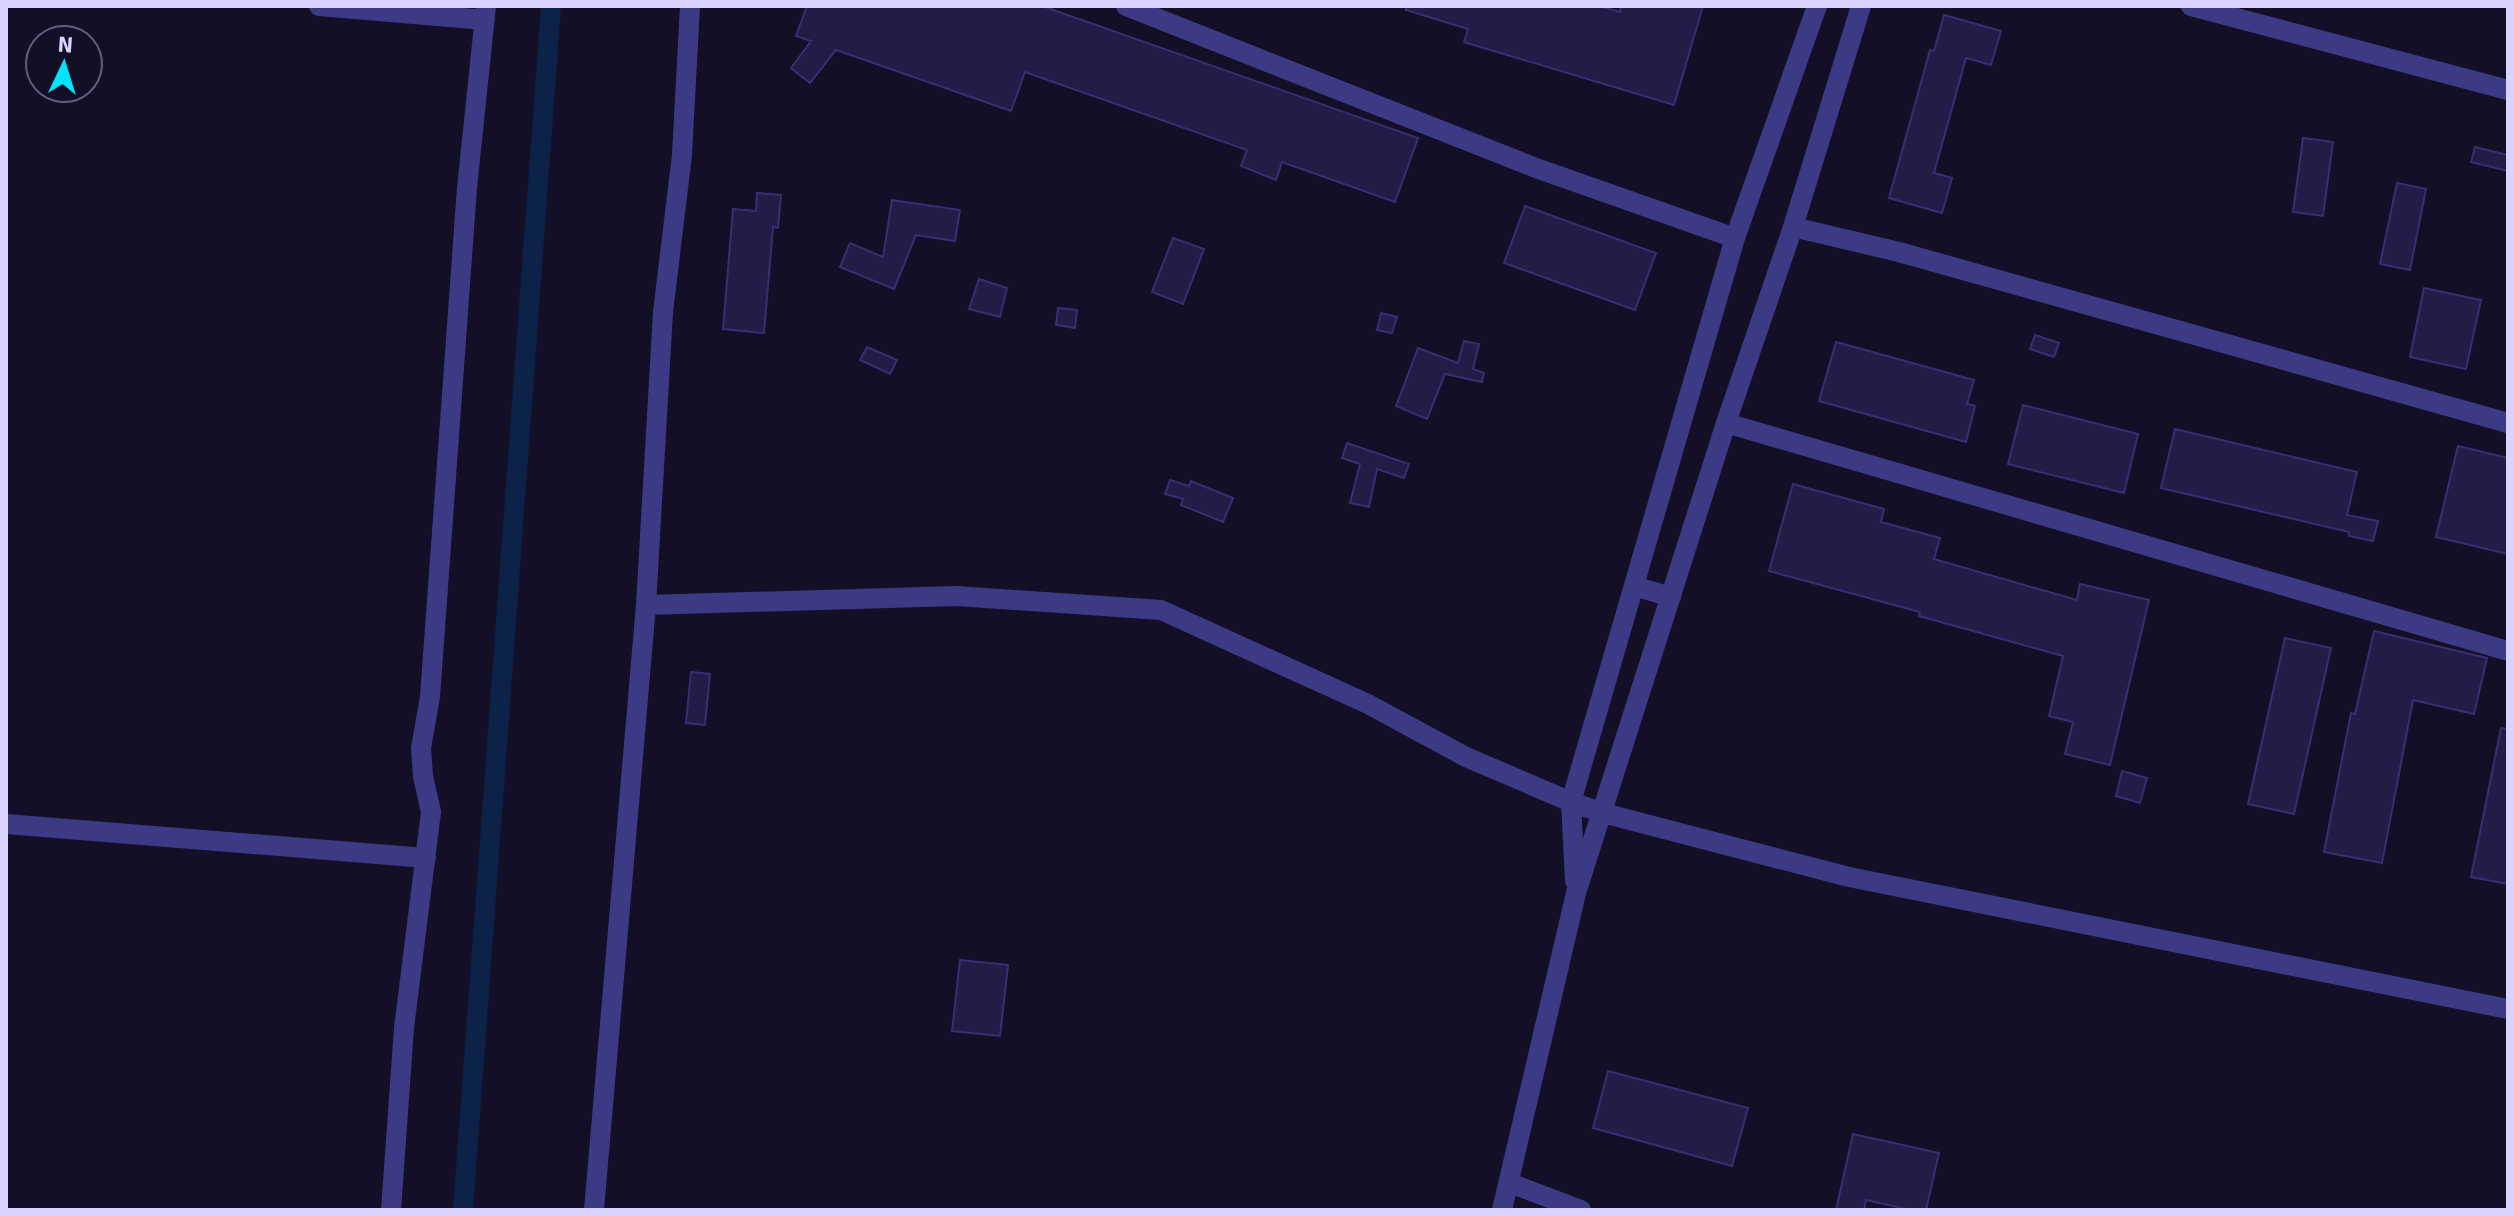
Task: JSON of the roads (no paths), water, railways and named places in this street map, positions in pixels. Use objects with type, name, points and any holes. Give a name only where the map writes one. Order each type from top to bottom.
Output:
[{"type":"street","points":[[319,6],[486,13],[467,188],[430,697],[421,748],[431,812],[404,1028],[391,1210]]},
{"type":"street","points":[[594,1210],[646,605],[663,312],[682,155],[690,6]]},
{"type":"street","points":[[1126,6],[1536,168],[1735,238]]},
{"type":"street","points":[[1576,893],[1571,802],[1735,238],[1817,6]]},
{"type":"street","points":[[1502,1210],[1576,893],[1726,423],[1793,227],[1861,6]]},
{"type":"street","points":[[2191,6],[2508,90]]},
{"type":"street","points":[[1793,227],[1899,252],[2508,423]]},
{"type":"street","points":[[1726,423],[2508,651]]},
{"type":"street","points":[[1634,586],[1671,597]]},
{"type":"street","points":[[646,605],[956,596],[1161,610],[1368,704],[1466,757],[1603,813],[1849,877],[2508,1009]]},
{"type":"street","points":[[1593,728],[1628,735]]},
{"type":"street","points":[[6,824],[426,858]]},
{"type":"street","points":[[1510,1183],[1581,1210]]},
{"type":"waterway","points":[[463,1210],[551,6]]}]
